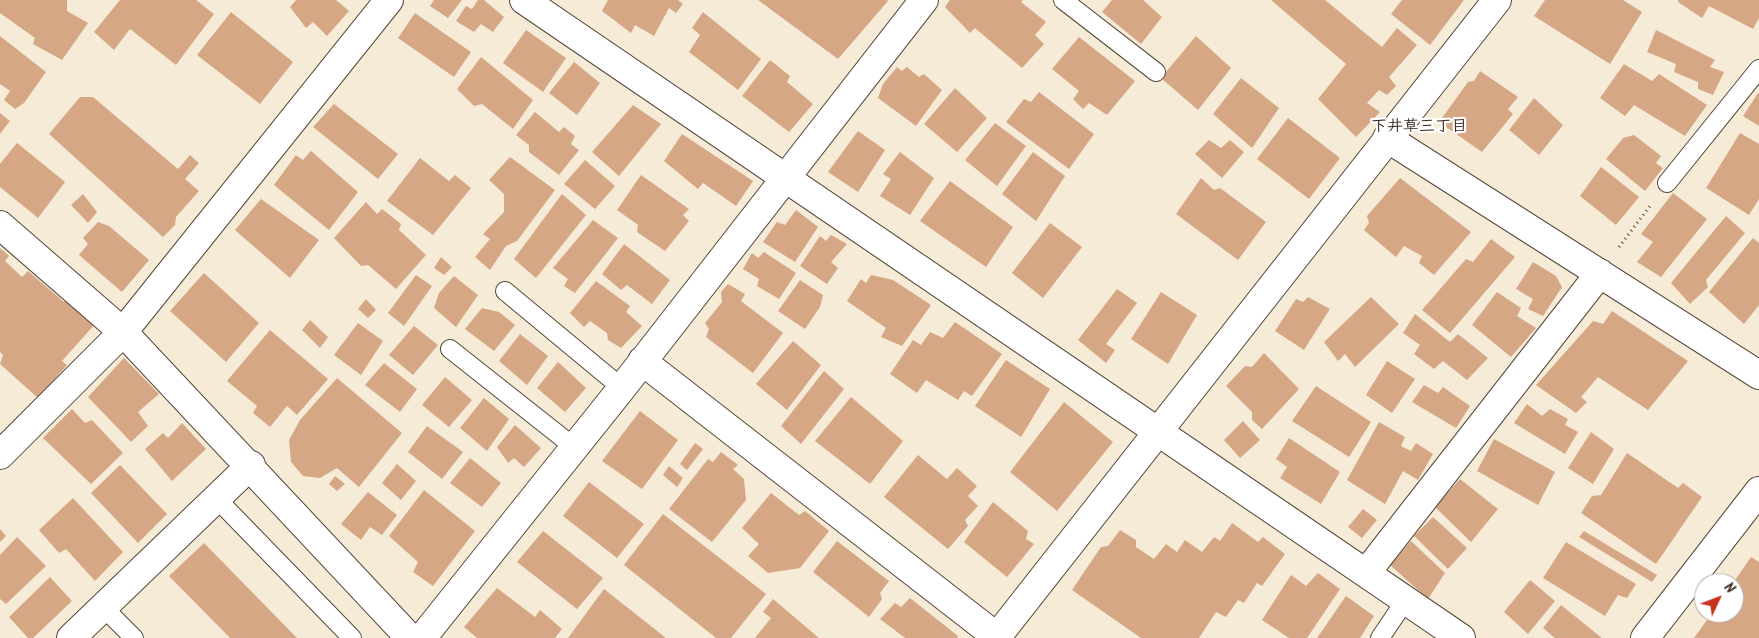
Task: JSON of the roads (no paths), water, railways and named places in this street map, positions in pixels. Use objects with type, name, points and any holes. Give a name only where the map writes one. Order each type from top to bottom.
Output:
[{"type":"street","points":[[0,455],[123,332],[389,0]]},
{"type":"street","points":[[524,0],[1159,430],[1461,638]]},
{"type":"street","points":[[422,638],[622,388],[924,0]]},
{"type":"street","points":[[642,361],[997,637],[1497,0]]},
{"type":"street","points":[[1387,138],[1759,374]]},
{"type":"street","points":[[0,226],[123,332],[251,466],[410,638]]},
{"type":"street","points":[[1366,573],[1600,273]]},
{"type":"street","points":[[71,638],[251,466]]},
{"type":"street","points":[[1645,638],[1759,491]]},
{"type":"lane","points":[[1063,0],[1156,72]]},
{"type":"lane","points":[[1667,183],[1759,69]]},
{"type":"lane","points":[[505,291],[622,388]]},
{"type":"lane","points":[[450,349],[574,447]]},
{"type":"lane","points":[[216,498],[352,638]]},
{"type":"lane","points":[[1380,638],[1405,601]]},
{"type":"lane","points":[[103,607],[134,638]]},
{"type":"district","name":"下井草三丁目","points":[[1419,128]]}]
